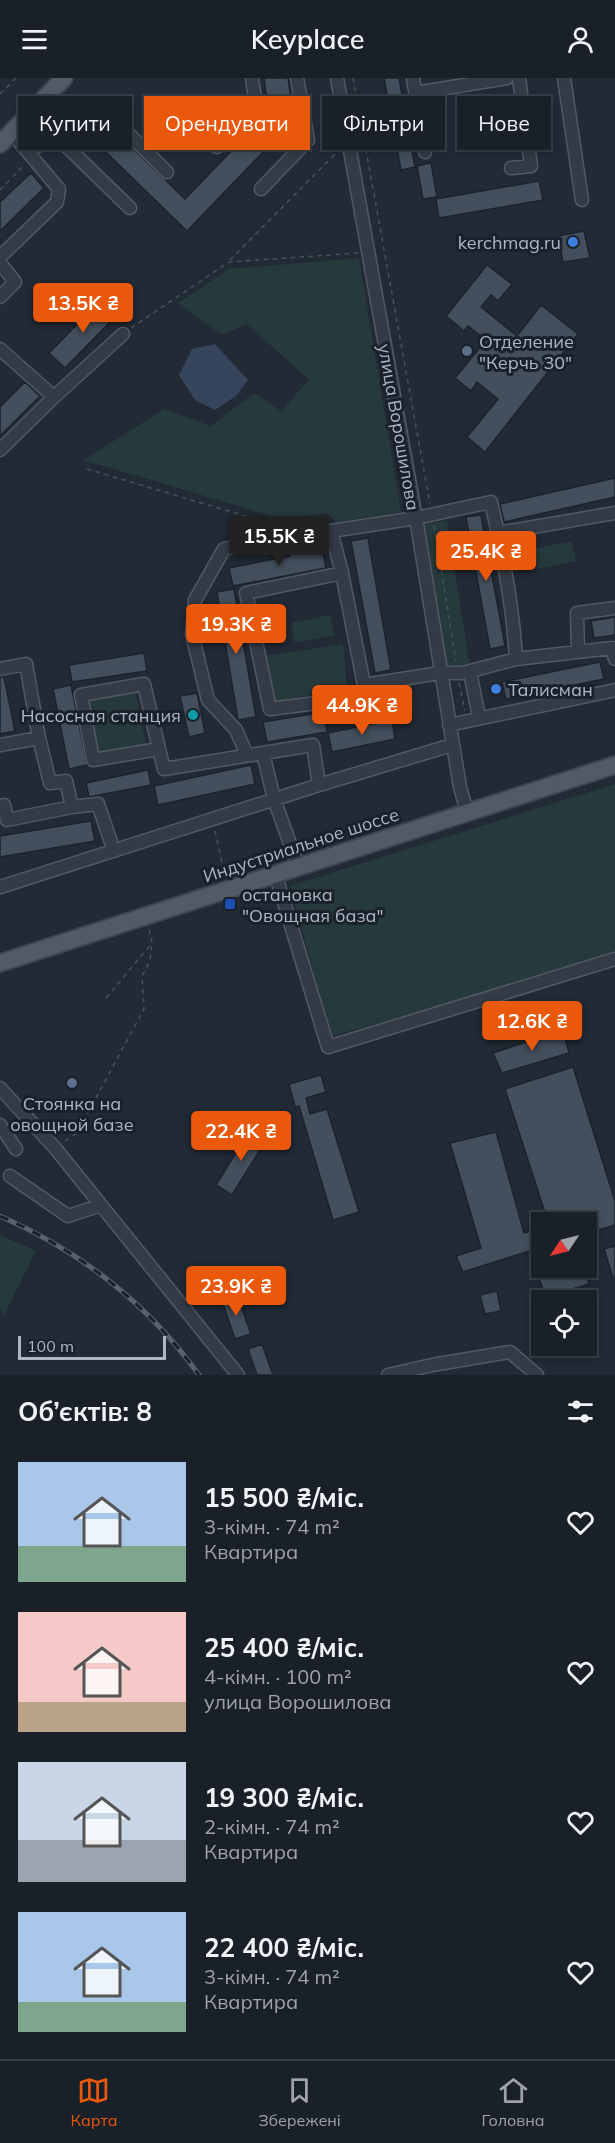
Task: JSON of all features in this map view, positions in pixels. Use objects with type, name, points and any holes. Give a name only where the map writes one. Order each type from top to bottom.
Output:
[{"type":"main road","points":[[6,138],[64,78]]},
{"type":"main road","name":"Индустриальное шоссе","points":[[0,963],[615,765]]},
{"type":"street","points":[[252,78],[255,96]]},
{"type":"street","points":[[261,189],[308,140],[297,78]]},
{"type":"street","name":"улица Ворошилова","points":[[338,78],[367,253],[416,519],[460,790],[467,812]]},
{"type":"street","points":[[413,78],[425,152]]},
{"type":"street","points":[[415,93],[507,78]]},
{"type":"street","points":[[511,168],[531,166],[519,78]]},
{"type":"street","points":[[564,78],[582,200]]},
{"type":"street","points":[[132,137],[167,172]]},
{"type":"street","points":[[0,257],[57,202],[59,189],[29,154],[6,138]]},
{"type":"street","points":[[29,154],[37,150]]},
{"type":"street","points":[[70,150],[129,208]]},
{"type":"street","points":[[0,263],[15,282],[0,297]]},
{"type":"street","points":[[0,450],[123,333]]},
{"type":"street","points":[[0,349],[54,397]]},
{"type":"street","points":[[247,755],[236,730],[208,700],[192,634],[195,600],[224,549],[319,530],[331,531],[416,519],[491,502],[515,638],[516,659]]},
{"type":"street","points":[[498,534],[615,513]]},
{"type":"street","points":[[331,531],[342,573],[364,685],[363,697],[270,709],[246,593],[342,573]]},
{"type":"street","points":[[578,652],[577,613],[615,608]]},
{"type":"street","points":[[364,685],[440,673],[463,673],[516,659],[612,648],[615,659]]},
{"type":"street","points":[[0,669],[26,664],[39,738],[50,783],[66,781],[72,807]]},
{"type":"street","points":[[463,673],[479,717]]},
{"type":"street","points":[[159,749],[93,760],[81,695],[144,684],[164,769],[313,745],[319,785]]},
{"type":"street","points":[[449,725],[615,690]]},
{"type":"street","points":[[0,745],[39,738]]},
{"type":"street","points":[[0,887],[274,799],[453,745]]},
{"type":"street","points":[[263,753],[274,799],[298,866]]},
{"type":"street","points":[[0,806],[4,806],[7,819],[98,804],[114,850]]},
{"type":"street","points":[[275,873],[328,1047],[615,958]]},
{"type":"street","points":[[0,1088],[55,1148],[238,1375]]},
{"type":"street","points":[[0,1125],[16,1149]]},
{"type":"street","points":[[10,1176],[68,1216],[101,1204]]},
{"type":"street","points":[[388,1375],[510,1352],[537,1375]]},
{"type":"path","points":[[0,94],[16,78]]},
{"type":"path","points":[[353,78],[463,673],[466,721]]},
{"type":"path","points":[[123,333],[228,262],[339,150]]},
{"type":"path","points":[[0,190],[29,154]]},
{"type":"path","points":[[228,262],[367,253]]},
{"type":"path","points":[[87,469],[286,528],[290,536]]},
{"type":"path","points":[[212,819],[228,889]]},
{"type":"path","points":[[55,1148],[77,1133],[144,1009],[142,976],[150,961],[152,943],[146,916]]},
{"type":"path","points":[[106,999],[152,943]]},
{"type":"shaded area","points":[[359,258],[401,512],[337,522],[327,513],[285,520],[84,460],[164,409],[211,426],[254,393],[281,411],[309,380],[247,324],[222,335],[178,303],[229,269]]},
{"type":"shaded area","points":[[447,521],[470,668],[444,672],[422,524]]},
{"type":"shaded area","points":[[572,541],[576,561],[537,569],[532,549]]},
{"type":"shaded area","points":[[330,615],[334,635],[295,643],[291,623]]},
{"type":"shaded area","points":[[343,644],[347,688],[275,702],[265,656]]},
{"type":"shaded area","points":[[135,691],[146,745],[98,754],[89,700]]},
{"type":"shaded area","points":[[615,784],[615,961],[331,1036],[290,886]]},
{"type":"shaded area","points":[[0,1235],[36,1251],[4,1315],[0,1308]]},
{"type":"water","points":[[215,344],[248,380],[236,396],[215,410],[195,400],[179,375],[192,349]]},
{"type":"building","points":[[264,78],[288,78],[291,96],[266,96]]},
{"type":"building","points":[[384,78],[399,78],[402,96],[387,96]]},
{"type":"building","points":[[132,148],[185,199],[232,150],[265,150],[187,231],[104,150],[132,150]]},
{"type":"building","points":[[397,150],[412,150],[415,167],[401,170]]},
{"type":"building","points":[[431,163],[437,197],[423,199],[417,166]]},
{"type":"building","points":[[31,173],[44,188],[0,231],[0,202]]},
{"type":"building","points":[[539,181],[543,200],[439,218],[436,199]]},
{"type":"building","name":"kerchmag.ru","points":[[584,231],[590,258],[563,262],[558,236]]},
{"type":"building","points":[[487,265],[512,284],[498,301],[491,295],[481,307],[517,336],[541,305],[578,334],[485,452],[467,437],[498,399],[477,382],[471,391],[455,378],[486,340],[468,326],[464,331],[446,316]]},
{"type":"building","points":[[101,300],[116,316],[65,368],[49,353]]},
{"type":"building","points":[[25,382],[40,396],[0,436],[0,407]]},
{"type":"building","points":[[615,478],[615,497],[504,522],[500,504]]},
{"type":"building","points":[[481,515],[505,646],[490,649],[466,517]]},
{"type":"building","points":[[368,538],[391,670],[375,673],[351,541]]},
{"type":"building","points":[[322,548],[326,568],[233,586],[229,568],[290,556],[290,553]]},
{"type":"building","points":[[234,589],[256,717],[238,720],[217,592]]},
{"type":"building","points":[[615,617],[615,635],[594,638],[591,621]]},
{"type":"building","points":[[144,653],[147,671],[72,682],[69,665]]},
{"type":"building","points":[[600,662],[604,679],[506,699],[502,682]]},
{"type":"building","points":[[0,677],[4,677],[15,731],[0,734]]},
{"type":"building","points":[[71,685],[87,765],[69,769],[53,689]]},
{"type":"building","points":[[408,686],[413,717],[397,720],[391,689]]},
{"type":"building","name":"Насосная станция","points":[[197,693],[205,733],[189,737],[180,696]]},
{"type":"building","points":[[324,712],[327,732],[267,742],[263,722]]},
{"type":"building","points":[[392,720],[395,739],[332,752],[328,733]]},
{"type":"building","points":[[251,765],[255,784],[158,805],[154,786]]},
{"type":"building","points":[[148,770],[151,785],[89,797],[86,783]]},
{"type":"building","points":[[91,821],[95,841],[0,857],[0,836]]},
{"type":"building","points":[[563,1030],[569,1053],[502,1073],[493,1053]]},
{"type":"building","points":[[573,1067],[615,1201],[615,1225],[597,1231],[597,1212],[545,1212],[505,1089]]},
{"type":"building","points":[[321,1075],[326,1092],[306,1098],[310,1114],[327,1109],[359,1212],[333,1220],[299,1106],[295,1107],[289,1084]]},
{"type":"building","points":[[250,1130],[266,1140],[232,1195],[216,1185]]},
{"type":"building","points":[[496,1132],[524,1233],[531,1231],[531,1250],[463,1272],[456,1256],[481,1248],[450,1143]]},
{"type":"building","points":[[615,1246],[615,1278],[613,1278],[604,1249]]},
{"type":"building","points":[[539,1278],[587,1278],[589,1284],[569,1290],[543,1290]]},
{"type":"building","points":[[497,1291],[501,1311],[485,1314],[480,1295]]},
{"type":"building","points":[[237,1295],[251,1334],[235,1339],[222,1301]]},
{"type":"building","points":[[262,1344],[273,1375],[257,1375],[248,1349]]},
{"type":"railway","points":[[0,1216],[58,1246],[110,1282],[158,1325],[199,1375]]},
{"type":"place","name":"kerchmag.ru","points":[[573,242]]},
{"type":"place","name":"Отделение \"Керчь 30\"","points":[[467,351]]},
{"type":"place","name":"Талисман","points":[[496,689]]},
{"type":"place","name":"Насосная станция","points":[[193,715]]},
{"type":"place","name":"остановка \"Овощная база\"","points":[[230,904]]},
{"type":"place","name":"Стоянка на овощной базе","points":[[72,1083]]}]
